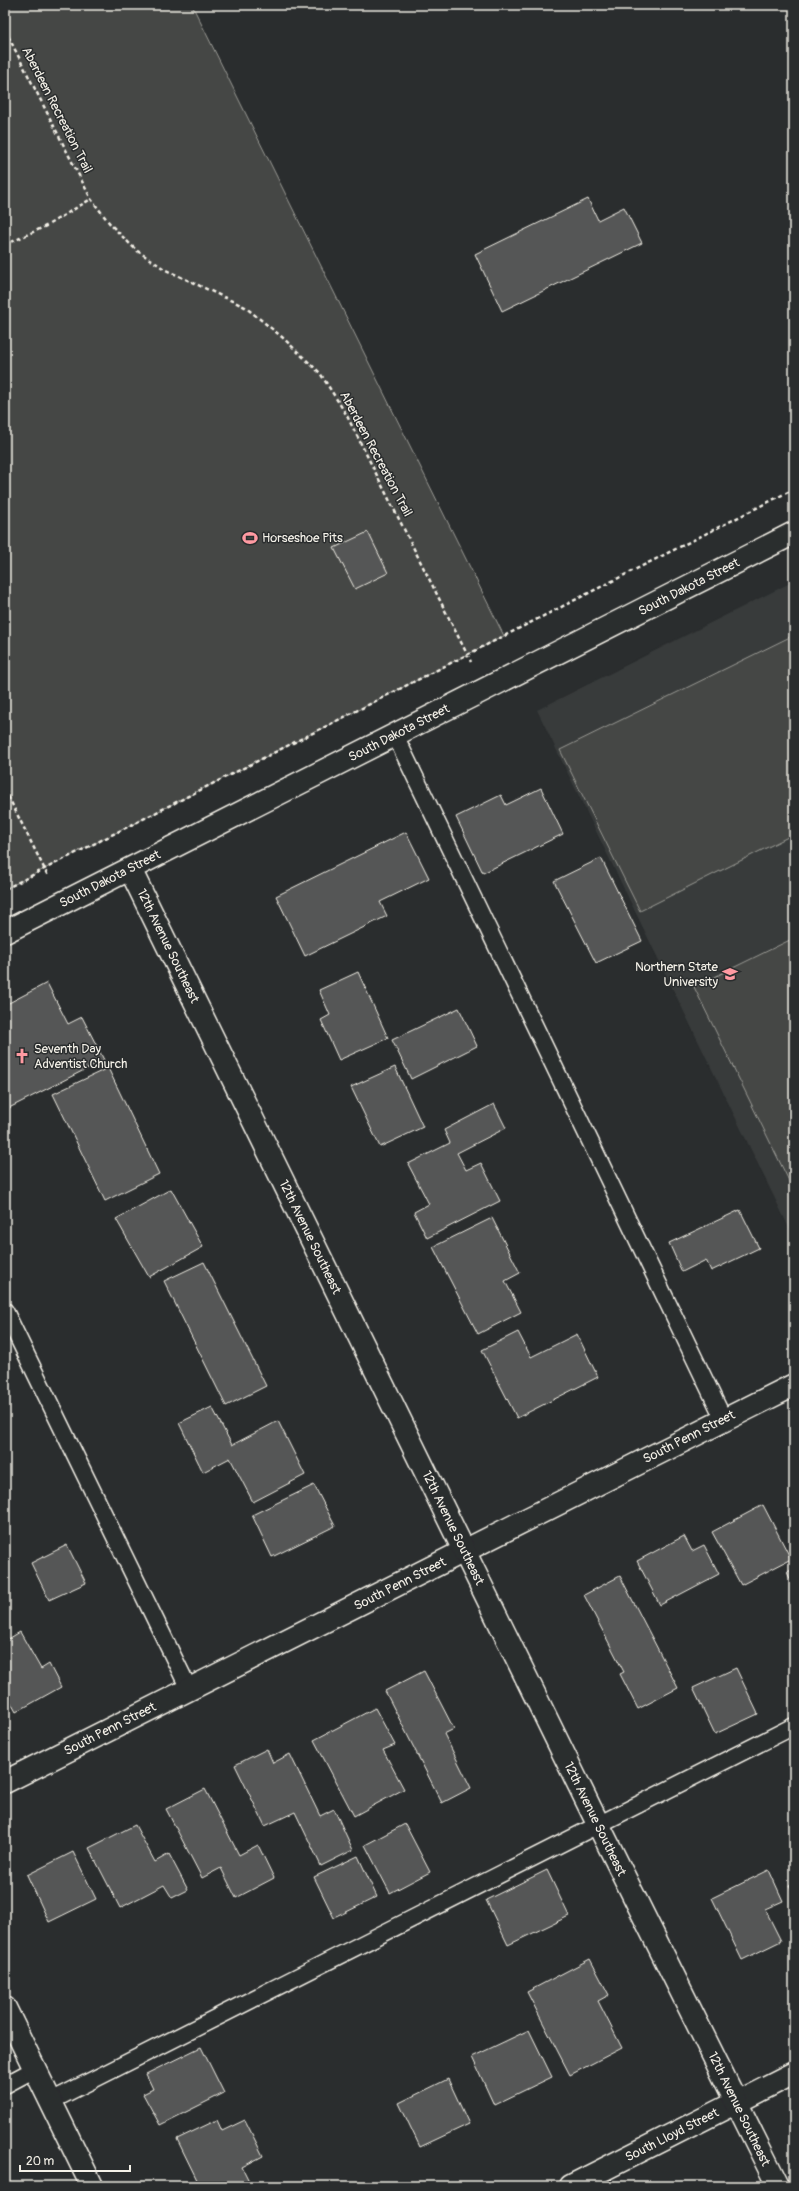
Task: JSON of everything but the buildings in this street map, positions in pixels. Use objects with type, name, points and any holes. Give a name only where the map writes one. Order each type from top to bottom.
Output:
[{"type":"street","name":"South Dakota Street","points":[[5,932],[794,534]]},
{"type":"street","name":"12th Avenue Southeast","points":[[130,869],[599,1826],[778,2186]]},
{"type":"street","name":"South Penn Street","points":[[5,1782],[794,1384]]},
{"type":"street","points":[[5,2008],[92,2186]]},
{"type":"street","name":"South Lloyd Street","points":[[572,2186],[794,2073]]},
{"type":"lane","points":[[395,735],[724,1420]]},
{"type":"lane","points":[[5,1311],[189,1689]]},
{"type":"lane","points":[[51,2101],[599,1826],[794,1726]]},
{"type":"lane","points":[[5,2085],[35,2070]]},
{"type":"path","name":"Aberdeen Recreation Trail","points":[[5,30],[91,199],[111,225],[136,250],[166,270],[245,307],[282,337],[320,373],[346,414],[467,655]]},
{"type":"path","points":[[5,245],[46,226],[91,199]]},
{"type":"path","points":[[5,889],[794,489]]},
{"type":"path","points":[[5,790],[44,869]]},
{"type":"shaded area","points":[[5,5],[192,5],[504,636],[5,889]]},
{"type":"shaded area","name":"Northern State University","points":[[794,581],[794,1238],[537,710]]},
{"type":"shaded area","points":[[794,635],[794,834],[640,911],[560,750]]},
{"type":"shaded area","points":[[794,938],[794,1191],[694,987]]},
{"type":"place","name":"Horseshoe Pits","points":[[250,538]]},
{"type":"place","name":"Northern State University","points":[[730,974]]},
{"type":"place","name":"Seventh Day Adventist Church","points":[[22,1056]]}]
